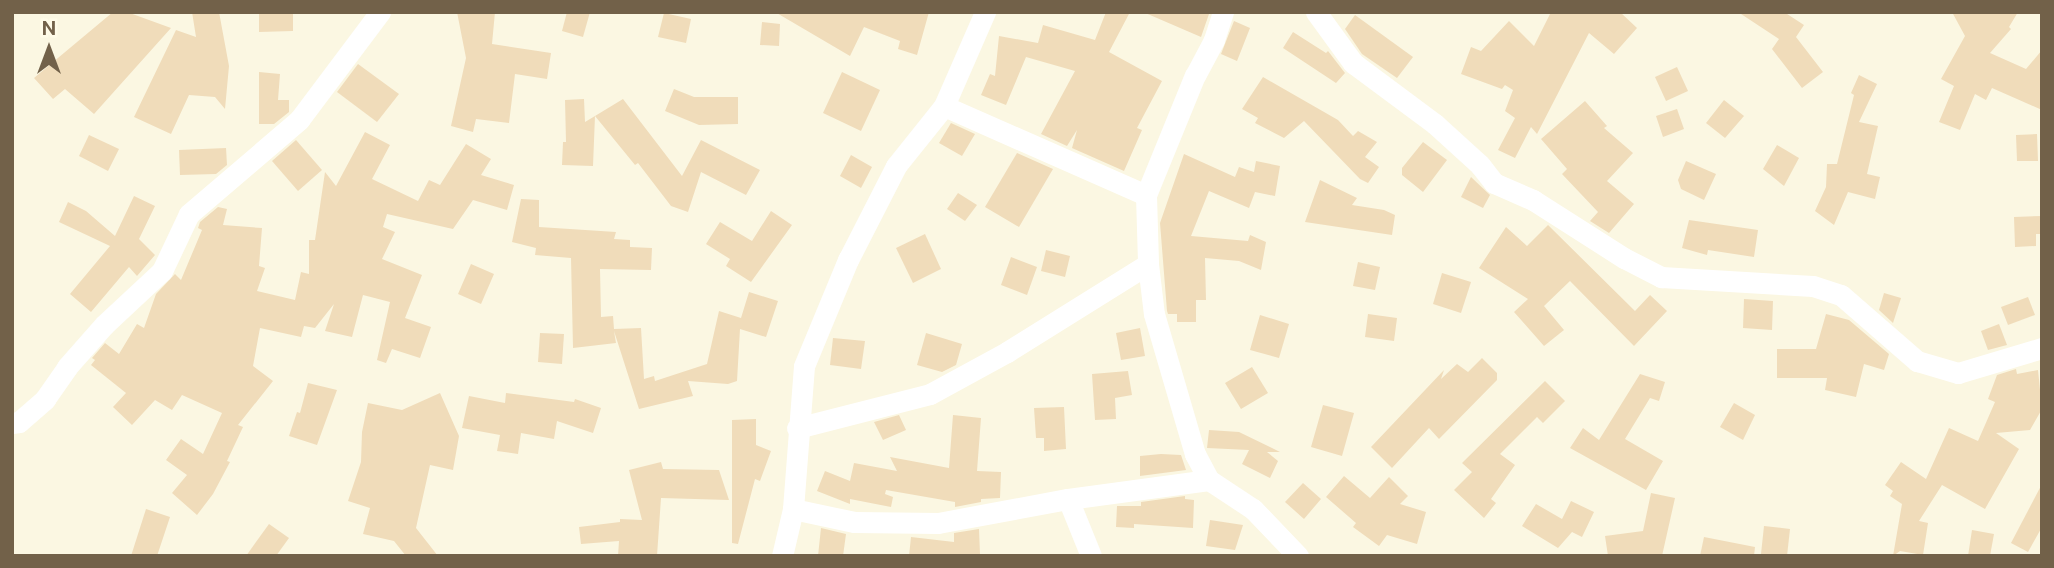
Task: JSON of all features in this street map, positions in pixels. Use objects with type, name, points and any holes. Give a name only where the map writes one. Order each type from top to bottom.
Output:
[{"type":"street","points":[[12,423],[19,422],[44,399],[67,367],[104,325],[162,271],[189,214],[299,120],[380,12]]},
{"type":"street","points":[[782,556],[793,509],[797,428],[804,366],[838,282],[895,166],[944,106],[985,12]]},
{"type":"street","points":[[1223,12],[1214,40],[1195,75],[1146,195],[1148,264],[1154,314],[1195,454],[1209,480],[1253,509],[1298,556]]},
{"type":"street","points":[[1316,12],[1353,62],[1435,124],[1480,165],[1494,183],[1533,200],[1624,258],[1661,276],[1813,286],[1841,295],[1917,360],[1958,373],[2042,348]]},
{"type":"street","points":[[944,106],[1146,195]]},
{"type":"street","points":[[797,428],[930,394],[1007,352],[1148,264]]},
{"type":"street","points":[[793,509],[854,522],[938,523],[1068,499],[1209,480]]},
{"type":"street","points":[[1068,499],[1091,556]]},
{"type":"building","points":[[113,12],[127,12],[171,28],[94,114],[65,89],[53,99],[34,78]]},
{"type":"building","points":[[192,12],[219,12],[229,66],[225,109],[215,97],[189,95],[171,134],[134,117],[176,30],[196,37]]},
{"type":"building","points":[[259,12],[293,12],[293,31],[259,32]]},
{"type":"building","points":[[457,12],[495,12],[492,44],[551,53],[547,79],[515,74],[509,123],[476,119],[473,132],[451,126],[466,58]]},
{"type":"building","points":[[567,12],[590,12],[583,37],[562,31]]},
{"type":"building","points":[[775,12],[929,12],[917,55],[898,49],[900,41],[864,27],[850,56]]},
{"type":"building","points":[[1106,12],[1130,12],[1109,52],[1162,81],[1137,128],[1142,130],[1124,171],[1072,148],[1077,130],[1067,146],[1041,134],[1075,71],[1026,57],[1006,105],[981,95],[990,74],[995,76],[999,36],[1038,43],[1043,25],[1095,40]]},
{"type":"building","points":[[1143,12],[1205,12],[1209,14],[1201,37]]},
{"type":"building","points":[[1551,12],[1620,12],[1637,28],[1614,54],[1589,33],[1537,134],[1531,127],[1515,158],[1498,150],[1515,118],[1505,111],[1513,90],[1505,85],[1502,89],[1461,74],[1471,47],[1481,51],[1509,21],[1534,46]]},
{"type":"building","points":[[1738,12],[1784,12],[1804,25],[1796,37],[1823,72],[1802,88],[1772,49],[1779,39]]},
{"type":"building","points":[[1952,12],[2018,12],[2009,27],[2011,29],[1990,53],[2026,69],[2042,50],[2042,110],[1992,88],[1986,100],[1975,94],[1960,130],[1939,122],[1954,86],[1941,79],[1965,36]]},
{"type":"building","points":[[664,13],[691,19],[686,43],[658,37]]},
{"type":"building","points":[[1355,15],[1413,57],[1397,78],[1362,54],[1345,29]]},
{"type":"building","points":[[1234,21],[1250,28],[1237,61],[1221,54]]},
{"type":"building","points":[[762,22],[780,24],[779,46],[760,45]]},
{"type":"building","points":[[1293,32],[1326,53],[1328,51],[1345,73],[1336,83],[1283,48]]},
{"type":"building","points":[[358,64],[399,94],[377,122],[337,92]]},
{"type":"building","points":[[1677,67],[1688,91],[1666,101],[1655,77]]},
{"type":"building","points":[[259,72],[280,74],[278,100],[289,100],[289,112],[274,124],[259,124]]},
{"type":"building","points":[[842,72],[880,90],[861,131],[823,113]]},
{"type":"building","points":[[1859,75],[1877,84],[1859,122],[1878,126],[1867,174],[1880,177],[1875,199],[1848,192],[1834,225],[1815,211],[1826,187],[1827,164],[1837,164],[1854,95],[1851,93]]},
{"type":"building","points":[[1263,77],[1338,120],[1353,136],[1358,131],[1377,142],[1365,157],[1379,167],[1368,183],[1360,179],[1304,121],[1284,138],[1255,123],[1258,118],[1242,109]]},
{"type":"building","points":[[674,89],[694,97],[738,97],[738,124],[699,125],[665,111]]},
{"type":"building","points":[[584,99],[585,122],[595,116],[593,166],[562,165],[563,142],[566,142],[565,100]]},
{"type":"building","points":[[623,99],[682,176],[701,140],[760,170],[746,195],[701,172],[688,212],[671,206],[638,163],[635,165],[595,116]]},
{"type":"building","points":[[1724,100],[1744,116],[1725,138],[1706,123]]},
{"type":"building","points":[[1585,101],[1607,126],[1604,128],[1633,153],[1607,181],[1634,204],[1609,233],[1590,221],[1598,212],[1562,174],[1567,169],[1541,139]]},
{"type":"building","points":[[1677,109],[1684,129],[1663,137],[1656,116]]},
{"type":"building","points":[[951,123],[975,134],[962,156],[939,143]]},
{"type":"building","points":[[365,132],[390,145],[372,179],[418,201],[429,180],[440,185],[466,144],[491,159],[481,175],[514,185],[507,210],[473,200],[453,229],[387,214],[383,227],[395,232],[382,259],[422,275],[405,318],[431,327],[420,358],[392,349],[386,363],[377,360],[390,302],[363,295],[352,337],[325,331],[334,304],[315,328],[304,326],[301,337],[260,328],[253,366],[273,381],[238,425],[243,427],[227,461],[230,462],[213,494],[197,515],[172,493],[187,475],[166,460],[181,439],[203,454],[222,413],[182,395],[172,410],[155,400],[132,425],[113,407],[126,393],[91,365],[95,360],[92,358],[105,343],[119,354],[137,324],[144,328],[156,294],[175,274],[181,280],[202,230],[198,228],[200,222],[218,207],[227,209],[223,225],[262,228],[259,266],[265,268],[257,291],[295,300],[301,272],[309,274],[309,240],[315,240],[325,172],[336,186]]},
{"type":"building","points":[[2037,134],[2038,161],[2017,161],[2016,135]]},
{"type":"building","points":[[89,135],[119,149],[108,171],[79,156]]},
{"type":"building","points":[[296,140],[322,170],[298,191],[272,161]]},
{"type":"building","points":[[1423,142],[1447,160],[1423,192],[1402,175],[1402,168]]},
{"type":"building","points":[[1777,145],[1799,158],[1784,186],[1763,169]]},
{"type":"building","points":[[226,148],[227,165],[216,174],[180,175],[179,150]]},
{"type":"building","points":[[1017,153],[1053,169],[1019,227],[985,207]]},
{"type":"building","points":[[1184,154],[1235,177],[1239,167],[1254,172],[1256,161],[1280,166],[1275,196],[1255,192],[1249,208],[1209,191],[1191,236],[1248,241],[1250,235],[1266,242],[1261,270],[1239,261],[1205,258],[1206,300],[1196,300],[1196,322],[1177,322],[1177,314],[1168,314],[1160,223]]},
{"type":"building","points":[[851,155],[872,167],[861,188],[840,176]]},
{"type":"building","points":[[1686,161],[1716,174],[1704,200],[1681,189],[1678,180]]},
{"type":"building","points":[[1471,177],[1490,195],[1483,208],[1461,197]]},
{"type":"building","points":[[1320,180],[1357,198],[1352,205],[1384,210],[1395,215],[1392,235],[1305,222]]},
{"type":"building","points":[[958,193],[977,205],[965,221],[947,209]]},
{"type":"building","points":[[134,196],[155,206],[139,239],[155,255],[137,276],[129,267],[91,312],[70,294],[110,246],[59,222],[68,202],[86,211],[115,236]]},
{"type":"building","points":[[521,199],[539,200],[539,227],[616,232],[614,239],[630,240],[630,247],[652,248],[651,270],[600,269],[601,317],[613,316],[614,329],[641,328],[644,379],[654,376],[655,381],[707,364],[719,311],[741,318],[749,292],[778,301],[766,337],[740,329],[737,381],[728,384],[688,381],[693,396],[639,409],[614,331],[616,343],[573,348],[571,258],[535,255],[536,248],[512,242]]},
{"type":"building","points":[[771,211],[792,225],[751,282],[726,266],[730,259],[706,244],[720,222],[752,241]]},
{"type":"building","points":[[2042,216],[2042,234],[2036,234],[2036,246],[2015,247],[2014,217]]},
{"type":"building","points":[[1689,220],[1758,230],[1754,257],[1708,250],[1707,255],[1682,248]]},
{"type":"building","points":[[1548,225],[1635,311],[1650,295],[1667,311],[1634,346],[1570,281],[1544,306],[1564,330],[1544,346],[1514,312],[1528,299],[1479,268],[1506,227],[1527,246]]},
{"type":"building","points":[[925,234],[941,269],[913,283],[896,248]]},
{"type":"building","points":[[1046,250],[1070,256],[1065,277],[1041,271]]},
{"type":"building","points":[[1011,257],[1037,267],[1027,295],[1001,285]]},
{"type":"building","points":[[1358,262],[1380,267],[1375,290],[1353,286]]},
{"type":"building","points":[[471,264],[494,274],[481,304],[458,294]]},
{"type":"building","points":[[1442,273],[1471,282],[1461,313],[1433,304]]},
{"type":"building","points":[[1884,293],[1901,298],[1893,323],[1879,310]]},
{"type":"building","points":[[2028,297],[2035,315],[2008,325],[2001,307]]},
{"type":"building","points":[[1744,299],[1773,301],[1772,330],[1743,328]]},
{"type":"building","points":[[1368,314],[1397,318],[1394,341],[1365,337]]},
{"type":"building","points":[[1826,314],[1849,320],[1889,354],[1884,370],[1864,364],[1856,397],[1825,390],[1827,378],[1777,378],[1777,349],[1816,349]]},
{"type":"building","points":[[1260,315],[1289,324],[1279,358],[1250,350]]},
{"type":"building","points":[[1999,324],[2007,345],[1988,350],[1981,331]]},
{"type":"building","points":[[1140,328],[1145,356],[1121,360],[1116,333]]},
{"type":"building","points":[[540,333],[564,334],[562,364],[538,362]]},
{"type":"building","points":[[926,333],[962,344],[956,365],[942,372],[917,365]]},
{"type":"building","points":[[833,338],[865,341],[861,369],[830,365]]},
{"type":"building","points":[[1482,358],[1497,373],[1497,380],[1439,439],[1429,428],[1392,468],[1371,447],[1444,370],[1441,379],[1457,364],[1468,372]]},
{"type":"building","points":[[1252,367],[1268,393],[1241,409],[1225,383]]},
{"type":"building","points":[[2016,369],[2017,374],[2038,370],[2042,409],[2030,430],[1996,433],[2019,449],[1985,509],[1942,485],[1919,521],[1928,523],[1923,555],[1900,551],[1893,556],[1902,504],[1890,496],[1893,491],[1885,485],[1901,462],[1926,479],[1949,428],[1978,441],[1995,402],[1988,399],[1997,375]]},
{"type":"building","points":[[1128,371],[1132,395],[1115,398],[1116,419],[1095,420],[1092,374]]},
{"type":"building","points":[[1640,374],[1665,382],[1659,401],[1650,398],[1625,439],[1663,461],[1646,490],[1570,448],[1583,428],[1599,440]]},
{"type":"building","points":[[1545,381],[1565,401],[1543,423],[1537,417],[1500,454],[1515,465],[1491,499],[1496,503],[1484,518],[1454,490],[1472,472],[1462,463]]},
{"type":"building","points":[[308,383],[337,390],[317,445],[289,436],[297,412],[300,413]]},
{"type":"building","points":[[440,393],[459,436],[453,470],[430,465],[416,528],[438,556],[406,556],[394,541],[363,534],[370,508],[348,501],[361,462],[362,432],[368,403],[402,410]]},
{"type":"building","points":[[506,393],[574,402],[575,399],[601,408],[593,433],[557,421],[554,439],[521,433],[518,454],[497,451],[500,435],[462,428],[469,396],[505,403]]},
{"type":"building","points":[[1734,403],[1755,415],[1743,440],[1720,427]]},
{"type":"building","points":[[1323,405],[1354,413],[1342,456],[1311,447]]},
{"type":"building","points":[[1064,407],[1066,449],[1044,451],[1044,438],[1036,438],[1034,408]]},
{"type":"building","points":[[899,415],[906,430],[883,440],[874,422]]},
{"type":"building","points":[[953,415],[981,418],[977,471],[1001,472],[1000,498],[981,499],[981,502],[955,507],[955,502],[886,490],[885,494],[893,497],[891,507],[850,499],[850,504],[817,491],[825,471],[850,481],[854,463],[897,471],[890,457],[949,468]]},
{"type":"building","points":[[756,419],[756,445],[771,451],[760,481],[755,479],[738,544],[732,543],[732,420]]},
{"type":"building","points":[[1209,430],[1239,432],[1280,452],[1267,452],[1278,461],[1270,478],[1242,464],[1249,450],[1207,448]]},
{"type":"building","points":[[1181,455],[1186,470],[1140,476],[1140,456]]},
{"type":"building","points":[[661,462],[663,469],[719,470],[729,500],[661,498],[657,556],[618,556],[619,541],[581,544],[579,527],[620,522],[620,519],[642,520],[629,470]]},
{"type":"building","points":[[1344,476],[1370,498],[1389,477],[1408,496],[1400,504],[1426,512],[1417,544],[1387,535],[1379,546],[1353,527],[1356,523],[1326,497]]},
{"type":"building","points":[[1303,483],[1321,499],[1304,519],[1285,502]]},
{"type":"building","points":[[2042,484],[2042,527],[2028,552],[2011,543]]},
{"type":"building","points":[[1651,493],[1675,498],[1662,556],[1608,556],[1605,536],[1643,531]]},
{"type":"building","points":[[1185,496],[1185,499],[1194,500],[1193,528],[1134,524],[1134,528],[1116,527],[1117,506],[1141,506],[1141,502]]},
{"type":"building","points":[[1571,501],[1594,512],[1582,537],[1572,532],[1558,548],[1522,526],[1536,504],[1562,519]]},
{"type":"building","points":[[146,509],[170,517],[157,556],[131,556]]},
{"type":"building","points":[[1210,520],[1243,525],[1235,550],[1206,546]]},
{"type":"building","points":[[269,524],[289,538],[276,556],[246,556]]},
{"type":"building","points":[[1764,526],[1790,529],[1787,556],[1761,554]]},
{"type":"building","points":[[821,528],[846,534],[843,556],[818,556]]},
{"type":"building","points":[[979,529],[980,554],[909,556],[911,537],[954,542],[954,533]]},
{"type":"building","points":[[1972,530],[1994,534],[1990,556],[1968,556]]},
{"type":"building","points":[[1704,537],[1755,547],[1754,556],[1700,556]]}]
